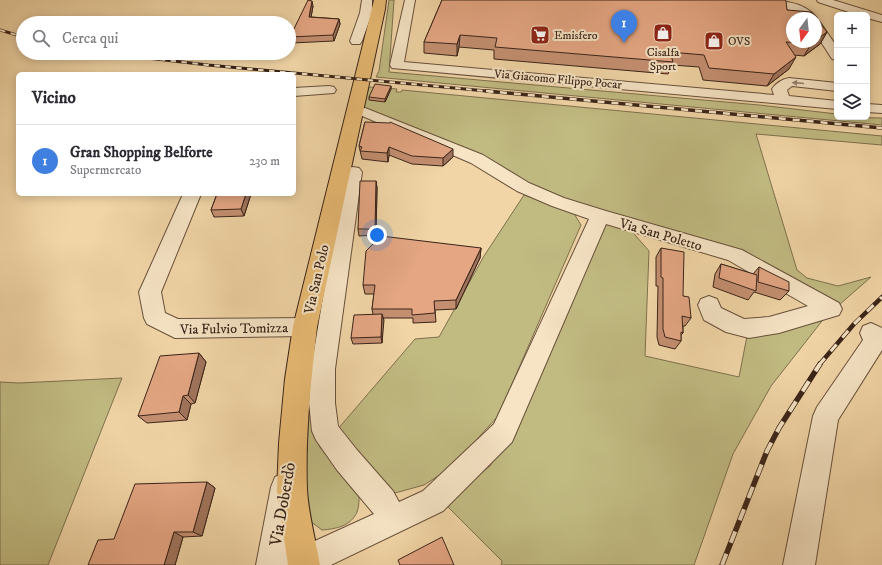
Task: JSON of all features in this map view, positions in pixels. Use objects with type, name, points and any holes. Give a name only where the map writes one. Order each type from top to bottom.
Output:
[{"type":"main road","name":"Via San Polo","points":[[304,564],[292,491],[293,443],[298,379],[305,327],[380,0]]},
{"type":"street","points":[[356,41],[366,13],[367,0]]},
{"type":"street","name":"Via Giacomo Filippo Pocar","points":[[410,0],[397,65],[834,105]]},
{"type":"street","points":[[760,0],[786,5],[803,12]]},
{"type":"street","points":[[857,0],[882,10]]},
{"type":"street","points":[[824,1],[882,19]]},
{"type":"street","points":[[822,34],[834,52]]},
{"type":"street","points":[[784,100],[779,89],[789,82],[834,86]]},
{"type":"street","points":[[296,92],[329,90]]},
{"type":"street","points":[[870,108],[882,109]]},
{"type":"street","name":"Via San Poletto","points":[[364,112],[477,159],[530,190],[558,202],[600,216],[735,255],[831,309],[770,325],[748,329],[727,323],[712,314],[709,305]]},
{"type":"street","points":[[353,172],[323,369],[322,403],[325,431],[347,460],[383,501],[392,521]]},
{"type":"street","name":"Via Fulvio Tomizza","points":[[191,196],[150,292],[155,318],[175,329],[305,327]]},
{"type":"street","name":"Via San Polo","points":[[304,564],[433,501],[503,433],[600,216]]},
{"type":"street","points":[[799,565],[826,416],[878,337],[871,333]]},
{"type":"street","name":"Via Doberdò","points":[[272,565],[293,443]]},
{"type":"shaded area","points":[[389,0],[394,0],[389,72],[759,105],[834,114],[834,120],[870,120],[870,118],[882,118],[882,125],[376,77],[379,71]]},
{"type":"shaded area","points":[[369,87],[397,89],[396,92],[401,92],[402,90],[882,136],[882,145],[756,134],[797,270],[807,278],[838,286],[871,277],[839,305],[778,271],[598,211],[530,185],[363,109]]},
{"type":"shaded area","points":[[524,195],[573,212],[581,225],[498,416],[452,467],[424,485],[395,493],[337,430],[415,339],[439,337],[484,256]]},
{"type":"shaded area","points":[[608,223],[629,228],[649,251],[645,356],[739,377],[747,336],[822,321],[771,386],[733,454],[694,565],[501,565],[502,561],[443,502],[490,466],[520,420],[598,230]]},
{"type":"shaded area","points":[[122,378],[48,565],[0,565],[0,382],[19,383]]},
{"type":"shaded area","points":[[313,380],[314,429],[319,446],[359,496],[358,510],[351,521],[333,529],[322,530],[310,521],[305,502],[303,415]]},
{"type":"building","points":[[308,0],[312,1],[309,17],[339,19],[333,35],[296,37],[296,25]]},
{"type":"building","points":[[442,0],[785,0],[787,10],[811,12],[786,12],[786,48],[790,48],[796,57],[774,74],[709,68],[704,55],[670,52],[673,62],[495,47],[497,38],[460,35],[457,44],[424,42]]},
{"type":"building","points":[[822,26],[827,32],[822,36]]},
{"type":"building","points":[[375,84],[391,86],[385,99],[369,97]]},
{"type":"building","points":[[365,122],[390,122],[453,149],[443,158],[412,156],[389,147],[387,153],[360,151],[362,147],[359,146]]},
{"type":"building","points":[[360,181],[376,181],[375,229],[358,229]]},
{"type":"building","points":[[216,196],[245,196],[241,209],[211,210]]},
{"type":"building","points":[[381,236],[481,248],[456,300],[434,301],[435,313],[412,315],[412,309],[372,309],[375,285],[363,285],[366,251]]},
{"type":"building","points":[[661,248],[684,252],[683,296],[689,297],[691,318],[682,316],[683,333],[681,332],[681,341],[665,337],[663,329],[663,278],[661,277]]},
{"type":"building","points":[[721,264],[757,275],[756,291],[719,278]]},
{"type":"building","points":[[759,267],[789,282],[789,291],[758,282]]},
{"type":"building","points":[[382,314],[381,337],[351,338],[354,315]]},
{"type":"building","points":[[199,353],[188,395],[183,396],[179,412],[138,416],[160,356]]},
{"type":"building","points":[[207,482],[193,532],[174,532],[164,565],[88,565],[98,540],[114,539],[135,484]]},
{"type":"building","points":[[442,537],[454,565],[400,565],[398,560]]},
{"type":"railway","points":[[0,30],[16,35]]},
{"type":"railway","points":[[165,60],[283,72]]},
{"type":"railway","points":[[296,73],[497,92]]},
{"type":"railway","points":[[486,91],[882,128]]},
{"type":"railway","points":[[819,365],[854,324],[882,297]]},
{"type":"railway","points":[[722,565],[767,451],[779,428],[820,364]]},
{"type":"place","name":"Cisalfa Sport","points":[[663,33]]},
{"type":"place","name":"Emisfero","points":[[540,35]]},
{"type":"place","name":"OVS","points":[[714,41]]},
{"type":"place","name":"Gran Shopping Belforte","points":[[624,43]]}]
